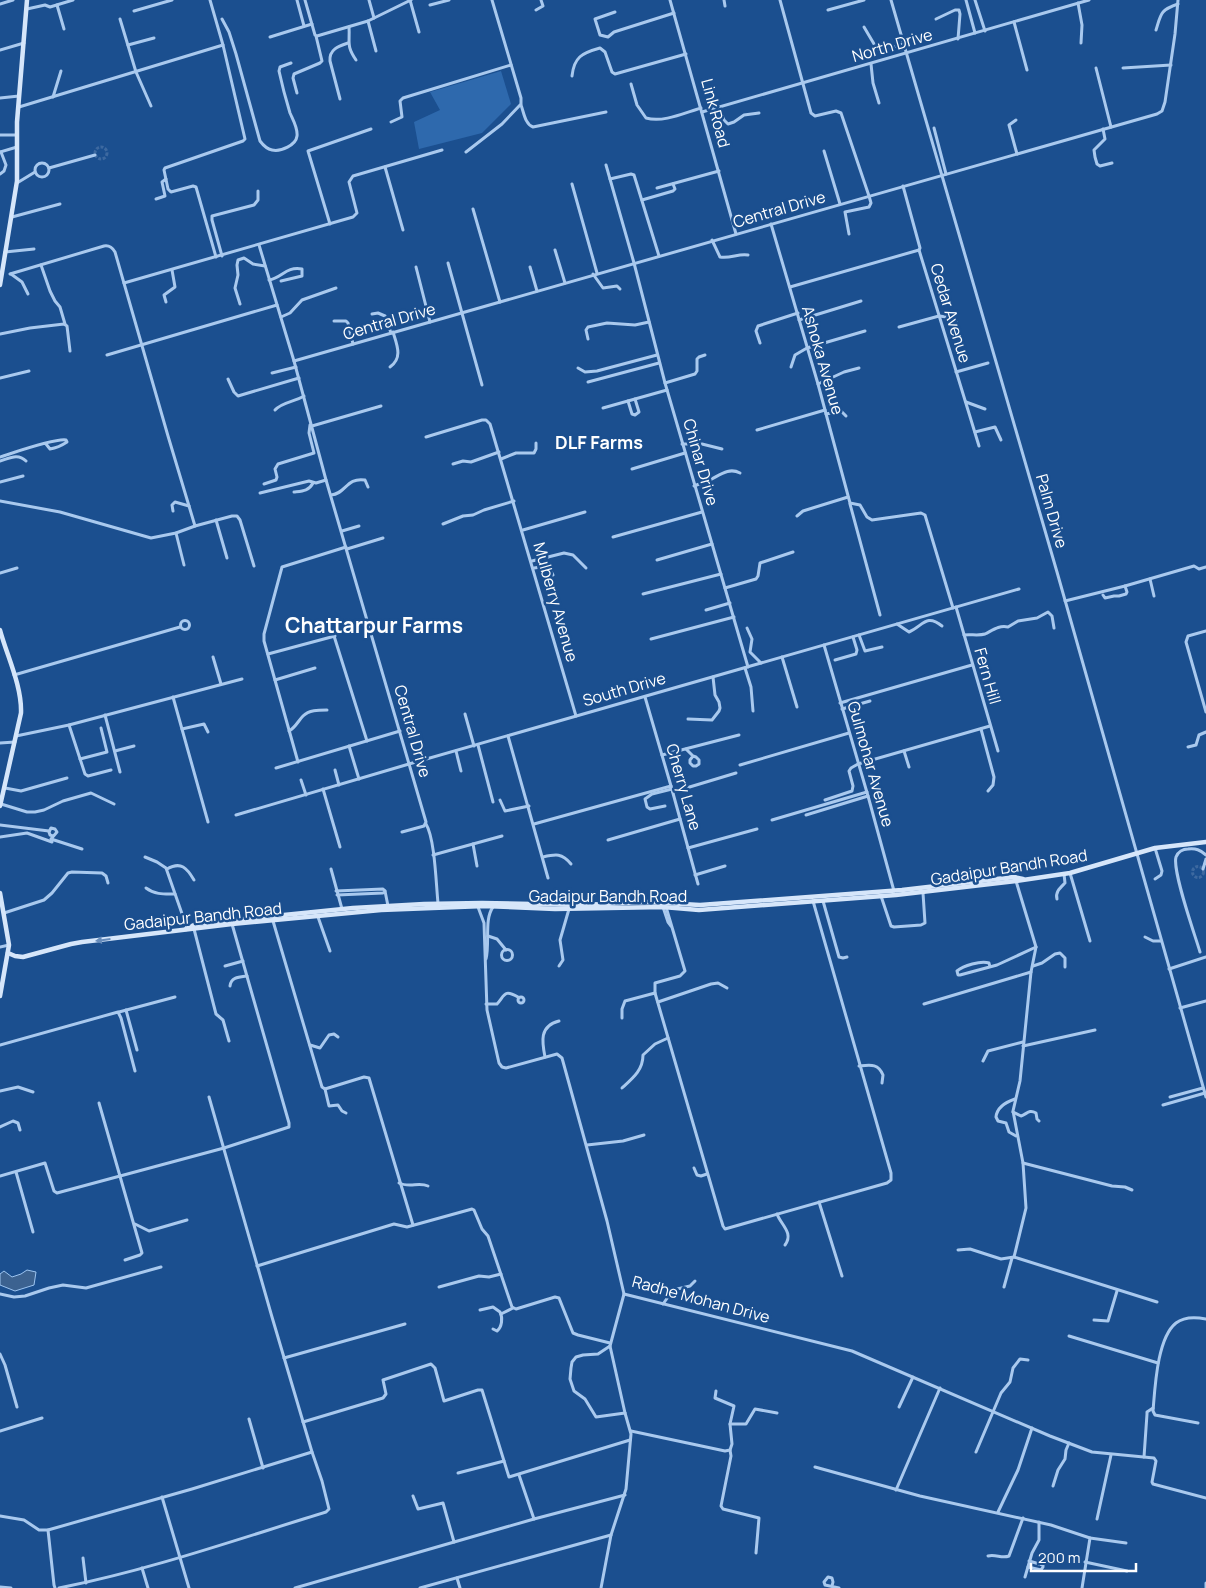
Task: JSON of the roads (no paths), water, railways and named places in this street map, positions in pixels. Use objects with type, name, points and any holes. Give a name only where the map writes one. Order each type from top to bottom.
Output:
[{"type":"street","points":[[0,4],[13,0]]},
{"type":"street","points":[[0,285],[16,184],[16,135],[27,0]]},
{"type":"street","points":[[27,9],[45,5],[50,7],[73,0]]},
{"type":"street","points":[[134,11],[172,0]]},
{"type":"street","points":[[210,0],[223,45],[245,139],[164,168],[170,192],[193,186],[196,187],[216,257]]},
{"type":"street","points":[[297,0],[304,26]]},
{"type":"street","points":[[297,93],[293,78],[294,74],[320,64],[322,61],[304,0]]},
{"type":"street","points":[[369,0],[374,18]]},
{"type":"street","points":[[316,36],[368,21],[410,0],[419,32]]},
{"type":"street","points":[[430,5],[449,0]]},
{"type":"street","points":[[492,0],[521,104],[530,126],[534,128],[606,112]]},
{"type":"street","points":[[536,10],[543,6],[541,0]]},
{"type":"street","name":"Link Road","points":[[670,0],[736,234]]},
{"type":"street","points":[[724,0],[725,6]]},
{"type":"street","points":[[780,0],[813,115],[836,111],[841,113],[869,196],[871,204],[869,207],[845,212],[849,234]]},
{"type":"street","points":[[828,10],[864,0]]},
{"type":"street","name":"Palm Drive","points":[[891,0],[1065,601],[1205,1095]]},
{"type":"street","points":[[966,0],[975,33]]},
{"type":"street","points":[[975,0],[985,30]]},
{"type":"street","name":"North Drive","points":[[631,84],[637,105],[646,118],[653,120],[661,119],[719,107],[1089,0]]},
{"type":"street","points":[[1079,2],[1082,25],[1081,43]]},
{"type":"street","points":[[1156,30],[1162,12],[1178,2]]},
{"type":"street","name":"Central Drive","points":[[294,361],[1157,114],[1162,111],[1165,102],[1178,2]]},
{"type":"street","points":[[57,5],[64,29]]},
{"type":"street","points":[[936,19],[958,10],[960,14],[958,39]]},
{"type":"street","points":[[614,12],[595,19],[600,35],[608,37],[614,32],[619,32],[674,13]]},
{"type":"street","points":[[120,19],[136,72],[151,106]]},
{"type":"street","points":[[222,19],[229,32],[236,54],[260,141],[264,146],[276,151],[292,144],[297,138],[297,130],[279,72],[280,67],[291,63]]},
{"type":"street","points":[[368,21],[376,51]]},
{"type":"street","points":[[1014,22],[1027,70]]},
{"type":"street","points":[[270,37],[312,24]]},
{"type":"street","points":[[349,27],[348,43],[350,51],[356,60]]},
{"type":"street","points":[[864,27],[878,49],[883,50],[904,44]]},
{"type":"street","points":[[128,45],[154,38]]},
{"type":"street","points":[[0,50],[25,42]]},
{"type":"street","points":[[340,99],[330,58],[336,47],[348,43]]},
{"type":"street","points":[[19,107],[223,45]]},
{"type":"street","points":[[572,76],[577,58],[600,48],[604,50],[612,72],[615,74],[686,54]]},
{"type":"street","points":[[871,64],[873,83],[879,103]]},
{"type":"street","points":[[392,122],[402,117],[400,100],[403,98],[511,65]]},
{"type":"street","points":[[1123,68],[1171,65]]},
{"type":"street","points":[[1096,68],[1111,127]]},
{"type":"street","points":[[53,97],[61,71]]},
{"type":"street","points":[[0,98],[19,96]]},
{"type":"street","points":[[466,152],[502,124],[521,104]]},
{"type":"street","points":[[719,107],[724,120],[728,124],[744,115],[759,113]]},
{"type":"street","points":[[1016,120],[1009,125],[1017,154]]},
{"type":"street","points":[[934,128],[946,174]]},
{"type":"street","points":[[330,224],[308,151],[371,129]]},
{"type":"street","points":[[1103,129],[1105,139],[1096,148],[1095,158],[1100,166],[1112,163]]},
{"type":"street","points":[[0,135],[16,135]]},
{"type":"street","points":[[0,174],[4,171],[6,165],[0,152],[17,147]]},
{"type":"street","points":[[124,283],[353,217],[357,213],[350,180],[353,176],[442,150]]},
{"type":"street","points":[[824,151],[840,204]]},
{"type":"street","points":[[49,168],[95,155]]},
{"type":"street","points":[[16,184],[35,172],[35,168],[40,163],[46,164],[49,168]]},
{"type":"street","name":"Chinar Drive","points":[[606,165],[682,444],[734,617],[747,667],[753,711]]},
{"type":"street","points":[[385,167],[403,230]]},
{"type":"street","points":[[35,172],[39,177],[44,177],[49,172],[49,168]]},
{"type":"street","points":[[657,188],[718,171]]},
{"type":"street","points":[[610,180],[632,174],[635,176],[659,256]]},
{"type":"street","points":[[156,199],[165,196],[162,182],[166,180]]},
{"type":"street","points":[[572,184],[595,274],[602,288],[618,286],[620,289]]},
{"type":"street","points":[[642,200],[673,191],[675,189],[673,184]]},
{"type":"street","name":"Cedar Avenue","points":[[903,186],[919,250],[979,446]]},
{"type":"street","points":[[222,256],[212,216],[254,205],[258,200],[258,192]]},
{"type":"street","points":[[12,217],[60,204]]},
{"type":"street","points":[[473,209],[500,302]]},
{"type":"street","name":"Ashoka Avenue","points":[[771,224],[808,348],[880,615]]},
{"type":"street","points":[[712,240],[720,257],[748,255]]},
{"type":"street","name":"Central Drive","points":[[259,245],[429,829],[438,903]]},
{"type":"street","points":[[28,294],[22,282],[10,274],[104,246],[111,246],[115,252],[188,506],[196,526]]},
{"type":"street","points":[[0,249],[34,249]]},
{"type":"street","points":[[555,250],[565,283]]},
{"type":"street","points":[[790,287],[919,250]]},
{"type":"street","points":[[240,304],[235,288],[238,275],[238,260],[244,258],[253,264],[265,266]]},
{"type":"street","points":[[448,263],[482,385]]},
{"type":"street","points":[[41,265],[50,291],[60,307],[66,324],[70,351]]},
{"type":"street","points":[[416,267],[430,322]]},
{"type":"street","points":[[530,267],[537,291]]},
{"type":"street","points":[[270,280],[284,271],[302,269],[302,276],[281,282]]},
{"type":"street","points":[[166,302],[165,294],[175,287],[172,270]]},
{"type":"street","points":[[281,317],[290,313],[302,300],[336,288]]},
{"type":"street","points":[[799,320],[861,301]]},
{"type":"street","points":[[107,355],[277,305]]},
{"type":"street","points":[[760,344],[756,332],[758,326],[798,313]]},
{"type":"street","points":[[372,314],[385,316],[399,352],[397,362],[390,367]]},
{"type":"street","points":[[899,328],[939,316],[948,317],[956,321]]},
{"type":"street","points":[[334,321],[347,322],[353,344]]},
{"type":"street","points":[[588,339],[586,330],[588,327],[607,322],[635,325],[649,322]]},
{"type":"street","points":[[0,334],[66,324]]},
{"type":"street","points":[[791,367],[795,355],[808,348],[865,331]]},
{"type":"street","points":[[578,368],[585,372],[598,371],[657,355]]},
{"type":"street","points":[[665,383],[696,374],[697,360],[705,355]]},
{"type":"street","points":[[588,382],[660,363]]},
{"type":"street","points":[[956,372],[988,363]]},
{"type":"street","points":[[272,373],[296,367]]},
{"type":"street","points":[[818,384],[844,372],[859,368]]},
{"type":"street","points":[[0,378],[29,371]]},
{"type":"street","points":[[228,380],[238,396],[299,378]]},
{"type":"street","points":[[603,408],[667,390]]},
{"type":"street","points":[[275,410],[281,404],[292,402],[304,396]]},
{"type":"street","points":[[628,401],[632,414],[635,414],[639,412],[635,399]]},
{"type":"street","points":[[965,401],[985,410]]},
{"type":"street","points":[[312,426],[381,406]]},
{"type":"street","points":[[757,430],[825,412],[841,411],[846,416]]},
{"type":"street","points":[[264,484],[276,480],[275,469],[278,464],[314,453],[309,433],[311,428],[310,418]]},
{"type":"street","name":"Mulberry Avenue","points":[[426,437],[486,420],[490,424],[523,530],[576,716]]},
{"type":"street","points":[[975,432],[995,427],[1001,440]]},
{"type":"street","points":[[0,459],[46,444],[66,440],[62,446],[50,449],[46,444]]},
{"type":"street","points":[[501,459],[516,453],[534,452],[536,443]]},
{"type":"street","points":[[682,444],[702,444],[722,449]]},
{"type":"street","points":[[453,464],[463,461],[471,462],[499,452]]},
{"type":"street","points":[[632,470],[685,453]]},
{"type":"street","points":[[0,459],[16,456],[22,457],[26,461]]},
{"type":"street","points":[[694,486],[726,472],[735,471],[740,474]]},
{"type":"street","points":[[0,482],[23,476]]},
{"type":"street","points":[[331,495],[339,494],[347,484],[362,479],[365,480],[368,487]]},
{"type":"street","points":[[260,493],[309,481],[313,483],[326,480]]},
{"type":"street","points":[[294,492],[307,490],[313,483]]},
{"type":"street","points":[[797,516],[803,511],[848,497]]},
{"type":"street","points":[[0,501],[60,512],[148,538],[176,533],[232,516],[238,517],[254,566]]},
{"type":"street","points":[[444,524],[514,501]]},
{"type":"street","points":[[173,512],[172,505],[175,502],[188,506]]},
{"type":"street","name":"Fern Hill","points":[[850,503],[860,505],[867,517],[872,520],[921,513],[924,515],[964,635],[998,751]]},
{"type":"street","points":[[523,530],[585,512]]},
{"type":"street","points":[[613,537],[702,512]]},
{"type":"street","points":[[216,520],[226,558]]},
{"type":"street","points":[[342,531],[359,526]]},
{"type":"street","points":[[176,533],[184,565]]},
{"type":"street","points":[[298,762],[264,638],[282,567],[383,538]]},
{"type":"street","points":[[658,560],[712,544]]},
{"type":"street","points":[[725,588],[756,579],[760,563],[793,552]]},
{"type":"street","points":[[532,561],[564,553],[572,555],[586,568]]},
{"type":"street","points":[[534,568],[548,566],[553,575]]},
{"type":"street","points":[[1065,601],[1194,566],[1199,569],[1206,567]]},
{"type":"street","points":[[0,573],[17,568]]},
{"type":"street","points":[[643,594],[721,574]]},
{"type":"street","points":[[1150,579],[1154,596]]},
{"type":"street","points":[[1103,595],[1105,598],[1124,595],[1127,592],[1126,586]]},
{"type":"street","name":"South Drive","points":[[236,815],[1019,589]]},
{"type":"street","points":[[706,610],[730,603]]},
{"type":"street","points":[[964,635],[985,634],[998,627],[1008,627],[1018,621],[1040,618],[1048,612],[1052,616],[1054,628]]},
{"type":"street","points":[[651,639],[734,617]]},
{"type":"street","points":[[329,620],[367,741]]},
{"type":"street","points":[[896,624],[910,632],[923,622],[930,620],[934,620],[942,626]]},
{"type":"street","points":[[348,633],[348,624],[355,626],[368,622]]},
{"type":"street","points":[[14,675],[180,627]]},
{"type":"street","points":[[747,628],[752,639],[750,652],[762,663]]},
{"type":"street","points":[[0,630],[2,646],[14,675],[21,707],[0,805],[27,812],[35,812],[91,793],[114,804]]},
{"type":"street","points":[[1206,631],[1188,636],[1186,642],[1206,712]]},
{"type":"street","points":[[859,635],[865,650],[882,647]]},
{"type":"street","points":[[268,654],[335,636]]},
{"type":"street","points":[[835,660],[856,654],[857,650],[853,637]]},
{"type":"street","name":"Gulmohar Avenue","points":[[824,645],[894,891]]},
{"type":"street","points":[[213,657],[221,684]]},
{"type":"street","points":[[782,657],[797,707]]},
{"type":"street","points":[[840,703],[972,665]]},
{"type":"street","points":[[275,680],[315,668]]},
{"type":"street","points":[[688,719],[712,720],[719,711],[720,704],[715,695],[713,677]]},
{"type":"street","points":[[0,743],[242,679]]},
{"type":"street","points":[[173,697],[208,822]]},
{"type":"street","name":"Cherry Lane","points":[[645,697],[698,884]]},
{"type":"street","points":[[842,709],[870,701]]},
{"type":"street","points":[[289,731],[295,727],[302,716],[309,712],[326,710]]},
{"type":"street","points":[[465,714],[493,802]]},
{"type":"street","points":[[104,715],[120,772]]},
{"type":"street","points":[[182,730],[204,724],[208,732]]},
{"type":"street","points":[[69,725],[85,774],[88,776],[111,770]]},
{"type":"street","points":[[825,800],[852,791],[853,786],[849,771],[858,764],[990,726]]},
{"type":"street","points":[[80,759],[107,752],[101,728]]},
{"type":"street","points":[[981,729],[994,777],[993,785],[988,792]]},
{"type":"street","points":[[276,768],[400,731]]},
{"type":"street","points":[[1188,747],[1196,744],[1199,736],[1206,732]]},
{"type":"street","points":[[740,765],[849,733]]},
{"type":"street","points":[[662,755],[739,735]]},
{"type":"street","points":[[508,736],[548,878]]},
{"type":"street","points":[[115,751],[134,746]]},
{"type":"street","points":[[349,746],[359,779]]},
{"type":"street","points":[[686,749],[693,756]]},
{"type":"street","points":[[456,751],[461,771]]},
{"type":"street","points":[[904,751],[909,767]]},
{"type":"street","points":[[335,770],[339,785]]},
{"type":"street","points":[[666,806],[650,809],[647,807],[645,799],[652,794],[736,773]]},
{"type":"street","points":[[5,788],[22,791],[67,778]]},
{"type":"street","points":[[0,780],[6,780]]},
{"type":"street","points":[[301,780],[306,795]]},
{"type":"street","points":[[534,824],[672,789]]},
{"type":"street","points":[[324,790],[340,848]]},
{"type":"street","points":[[772,820],[867,792]]},
{"type":"street","points":[[806,815],[868,796]]},
{"type":"street","points":[[500,800],[505,812],[529,806]]},
{"type":"street","points":[[608,840],[680,819]]},
{"type":"street","points":[[402,832],[426,824]]},
{"type":"street","points":[[0,825],[49,831],[51,828],[57,832],[53,836]]},
{"type":"street","points":[[688,848],[757,829]]},
{"type":"street","points":[[49,831],[50,835],[53,836],[51,839],[82,848]]},
{"type":"street","points":[[0,837],[27,833],[52,842]]},
{"type":"street","points":[[433,855],[502,836]]},
{"type":"street","name":"Gadaipur Bandh Road","points":[[8,953],[23,957],[71,944],[186,929],[381,910],[478,906],[569,909],[665,907],[699,910],[923,893],[1067,873],[1155,848],[1206,842]]},
{"type":"street","points":[[473,844],[477,866]]},
{"type":"street","points":[[1155,848],[1162,871],[1161,875],[1155,879]]},
{"type":"street","points":[[1200,952],[1180,884],[1176,860],[1179,853],[1184,849],[1199,849],[1206,854]]},
{"type":"street","points":[[543,857],[560,854],[571,864]]},
{"type":"street","points":[[145,857],[163,865],[167,869],[186,929],[196,924],[438,903],[582,905],[647,902],[700,905],[894,891],[1014,877],[1023,879]]},
{"type":"street","points":[[1203,869],[1206,859]]},
{"type":"street","points":[[167,869],[174,865],[184,867],[194,880]]},
{"type":"street","points":[[695,875],[724,866]]},
{"type":"street","points":[[331,869],[342,910]]},
{"type":"street","points":[[2,910],[44,900],[65,875],[70,872],[102,873],[108,882]]},
{"type":"street","points":[[1057,899],[1058,889],[1065,883],[1067,873]]},
{"type":"street","points":[[1067,873],[1090,941]]},
{"type":"street","points":[[1004,1288],[1026,1212],[1023,1164],[1012,1112],[1020,1081],[1031,972],[1036,947],[1016,881]]},
{"type":"street","points":[[146,888],[157,894],[176,894]]},
{"type":"street","points":[[337,893],[383,889],[388,906]]},
{"type":"street","points":[[881,896],[891,926],[894,928],[924,923],[923,893]]},
{"type":"street","points":[[0,894],[9,945],[0,996]]},
{"type":"street","points":[[823,900],[839,957],[847,957]]},
{"type":"street","points":[[665,907],[685,972],[680,976],[655,983],[655,993],[724,1229],[887,1183],[891,1180],[891,1173],[813,901]]},
{"type":"street","points":[[478,906],[484,923],[486,1004],[499,1063],[502,1067],[511,1067],[546,1057],[542,1040],[543,1035],[551,1024],[559,1021]]},
{"type":"street","points":[[485,962],[488,948],[489,915],[493,907]]},
{"type":"street","points":[[559,966],[563,960],[560,940],[569,909]]},
{"type":"street","points":[[318,917],[330,951]]},
{"type":"street","points":[[273,921],[329,1106],[338,1105],[346,1113]]},
{"type":"street","points":[[0,1176],[45,1163],[54,1191],[57,1193],[224,1148],[290,1125],[232,924]]},
{"type":"street","points":[[194,929],[216,1014],[223,1020],[229,1041]]},
{"type":"street","points":[[488,936],[497,939],[506,950]]},
{"type":"street","points":[[1144,937],[1153,941],[1161,941]]},
{"type":"street","points":[[0,947],[9,945]]},
{"type":"street","points":[[990,967],[989,963],[983,962],[960,968],[957,972],[960,975],[990,967],[1001,964],[1036,947]]},
{"type":"street","points":[[1032,966],[1060,953],[1065,958],[1065,967]]},
{"type":"street","points":[[1169,969],[1206,957]]},
{"type":"street","points":[[224,966],[243,961]]},
{"type":"street","points":[[924,1004],[1031,972]]},
{"type":"street","points":[[230,986],[231,981],[234,979],[247,976]]},
{"type":"street","points":[[658,1002],[711,984],[718,983],[727,988]]},
{"type":"street","points":[[622,1018],[622,1009],[625,1001],[655,993]]},
{"type":"street","points":[[486,1004],[497,1004],[502,996],[506,994],[518,997]]},
{"type":"street","points":[[0,1045],[175,997]]},
{"type":"street","points":[[1180,1008],[1206,1001]]},
{"type":"street","points":[[126,1010],[138,1050]]},
{"type":"street","points":[[118,1012],[135,1071]]},
{"type":"street","points":[[982,1061],[988,1051],[1095,1030]]},
{"type":"street","points":[[310,1045],[320,1048],[329,1035],[334,1034],[338,1037]]},
{"type":"street","points":[[622,1088],[638,1072],[643,1063],[643,1055],[656,1044],[668,1038]]},
{"type":"street","name":"Radhe Mohan Drive","points":[[546,1057],[557,1054],[562,1058],[607,1221],[624,1294],[852,1351],[1092,1452],[1154,1458],[1156,1461],[1153,1484],[1206,1498]]},
{"type":"street","points":[[859,1066],[872,1064],[878,1066],[883,1075],[882,1083]]},
{"type":"street","points":[[325,1089],[364,1077],[369,1078],[413,1225]]},
{"type":"street","points":[[0,1092],[18,1087],[33,1092]]},
{"type":"street","points":[[1170,1097],[1204,1088]]},
{"type":"street","points":[[1163,1105],[1205,1095]]},
{"type":"street","points":[[60,1588],[86,1583],[180,1557],[328,1510],[329,1507],[209,1097]]},
{"type":"street","points":[[1015,1098],[998,1109],[996,1117],[998,1121],[1006,1123],[1009,1132],[1016,1136]]},
{"type":"street","points":[[99,1103],[135,1223],[142,1253],[125,1260]]},
{"type":"street","points":[[1012,1112],[1021,1116],[1032,1111],[1036,1113],[1039,1121]]},
{"type":"street","points":[[0,1127],[13,1121],[18,1123],[20,1130]]},
{"type":"street","points":[[587,1145],[623,1141],[644,1135]]},
{"type":"street","points":[[1023,1164],[1132,1190]]},
{"type":"street","points":[[694,1168],[697,1175],[707,1174]]},
{"type":"street","points":[[16,1172],[33,1232]]},
{"type":"street","points":[[399,1182],[406,1185],[422,1184],[428,1186]]},
{"type":"street","points":[[819,1202],[842,1276]]},
{"type":"street","points":[[257,1266],[394,1224],[406,1227],[473,1209],[484,1232],[488,1236],[511,1305],[514,1308]]},
{"type":"street","points":[[777,1214],[780,1222],[789,1234],[789,1240],[785,1245]]},
{"type":"street","points":[[135,1223],[149,1231],[187,1220]]},
{"type":"street","points":[[958,1250],[970,1249],[1001,1259],[1013,1258],[1157,1302]]},
{"type":"street","points":[[0,1294],[14,1297],[25,1296],[63,1285],[86,1288],[161,1267]]},
{"type":"street","points":[[439,1287],[479,1276],[489,1277],[501,1274]]},
{"type":"street","points":[[663,1304],[673,1290],[690,1286],[695,1281]]},
{"type":"street","points":[[1094,1320],[1108,1321],[1117,1291]]},
{"type":"street","points":[[601,1588],[611,1535],[625,1495],[631,1431],[625,1413],[610,1345],[624,1294]]},
{"type":"street","points":[[501,1314],[514,1308],[555,1297],[559,1298],[573,1333],[610,1345]]},
{"type":"street","points":[[480,1310],[493,1308],[498,1310],[502,1321],[500,1326]]},
{"type":"street","points":[[1198,1423],[1155,1415],[1153,1408],[1158,1363],[1168,1334],[1176,1323],[1190,1317],[1206,1319]]},
{"type":"street","points":[[284,1358],[405,1324]]},
{"type":"street","points":[[1069,1336],[1158,1363]]},
{"type":"street","points":[[610,1345],[598,1354],[576,1357],[572,1362],[570,1379],[574,1390],[585,1399],[596,1417],[625,1413]]},
{"type":"street","points":[[0,1354],[17,1407]]},
{"type":"street","points":[[976,1452],[1001,1393],[1010,1382],[1013,1368],[1020,1359],[1028,1360]]},
{"type":"street","points":[[303,1422],[383,1398],[386,1394],[383,1380],[431,1364],[444,1400],[482,1390],[509,1477],[630,1440]]},
{"type":"street","points":[[899,1408],[913,1377]]},
{"type":"street","points":[[896,1490],[940,1388]]},
{"type":"street","points":[[716,1391],[715,1398],[733,1405],[730,1424],[731,1456],[721,1506],[723,1509],[759,1518],[756,1553]]},
{"type":"street","points":[[1144,1457],[1147,1414],[1153,1408]]},
{"type":"street","points":[[730,1424],[746,1424],[755,1409],[777,1413]]},
{"type":"street","points":[[0,1431],[42,1418]]},
{"type":"street","points":[[248,1419],[263,1468]]},
{"type":"street","points":[[998,1512],[1018,1470],[1032,1428]]},
{"type":"street","points":[[631,1431],[725,1451],[730,1450]]},
{"type":"street","points":[[1053,1486],[1070,1443]]},
{"type":"street","points":[[0,1516],[24,1520],[39,1530],[48,1530],[312,1452]]},
{"type":"street","points":[[1097,1518],[1111,1454]]},
{"type":"street","points":[[458,1473],[504,1461]]},
{"type":"street","points":[[815,1467],[936,1500],[998,1512],[1064,1528],[1090,1538],[1126,1544]]},
{"type":"street","points":[[519,1475],[534,1519]]},
{"type":"street","points":[[295,1588],[534,1519],[625,1495]]},
{"type":"street","points":[[413,1496],[418,1509],[441,1502],[444,1504],[454,1542]]},
{"type":"street","points":[[162,1497],[189,1588]]},
{"type":"street","points":[[988,1556],[1009,1556],[1023,1518]]},
{"type":"street","points":[[1025,1577],[1032,1553],[1039,1540],[1039,1522]]},
{"type":"street","points":[[48,1530],[54,1585],[56,1588]]},
{"type":"street","points":[[420,1588],[611,1535]]},
{"type":"street","points":[[1082,1588],[1090,1538]]},
{"type":"street","points":[[83,1558],[86,1583]]},
{"type":"street","points":[[1028,1566],[1041,1570],[1043,1567],[1043,1565],[1030,1561]]},
{"type":"street","points":[[1085,1562],[1127,1571]]},
{"type":"street","points":[[142,1568],[148,1588]]},
{"type":"street","points":[[457,1578],[460,1588]]},
{"type":"street","points":[[1206,1583],[1206,1588]]},
{"type":"street","points":[[0,1586],[11,1588]]},
{"type":"street","points":[[832,1586],[839,1588]]},
{"type":"tunnel","points":[[99,147],[103,147],[107,153],[103,159],[99,159],[95,155],[95,151],[99,147]]},
{"type":"tunnel","points":[[1198,866],[1204,872],[1198,878],[1192,872],[1198,866]]},
{"type":"district","name":"DLF Farms","points":[[599,443]]},
{"type":"district","name":"Chattarpur Farms","points":[[374,626]]}]
